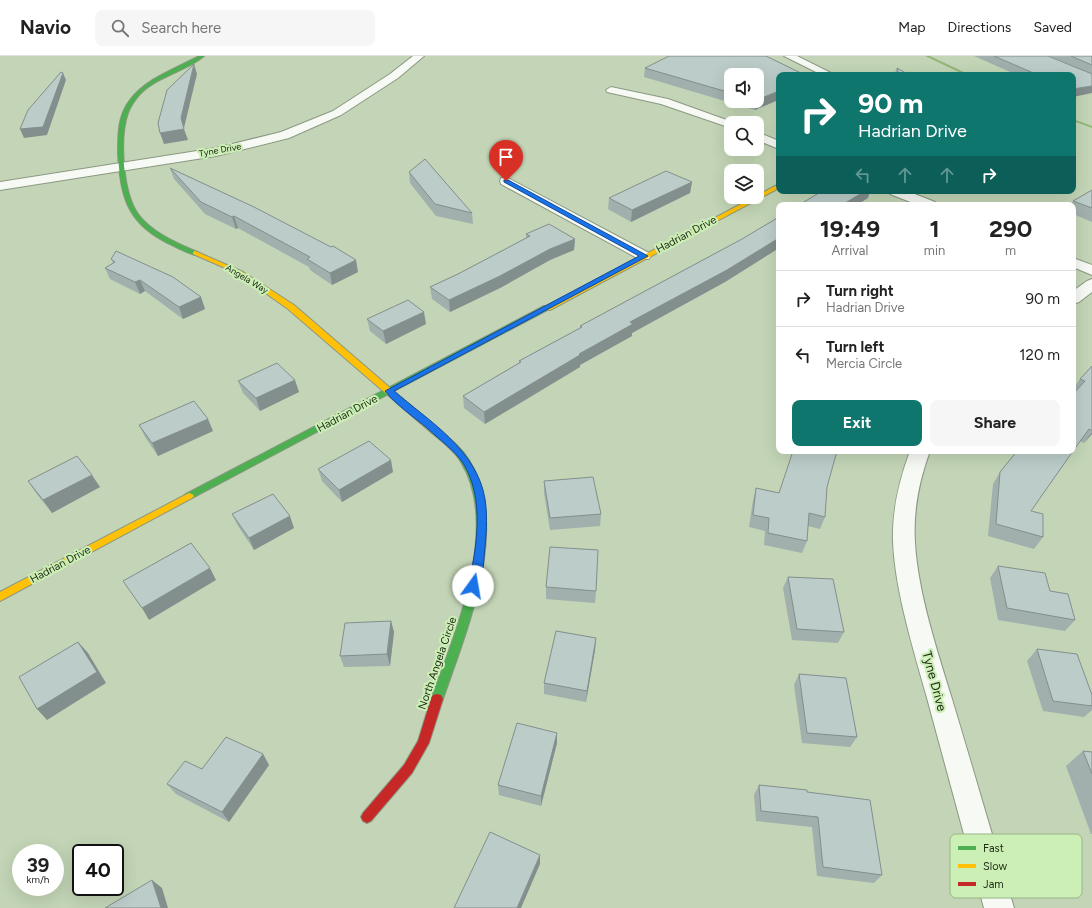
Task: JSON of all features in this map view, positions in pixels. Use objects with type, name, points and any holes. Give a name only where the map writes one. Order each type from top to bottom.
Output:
[{"type":"street","name":"Angela Way","points":[[202,56],[166,75],[134,98],[129,104],[122,126],[121,167],[130,208],[139,221],[160,235],[227,266],[256,283],[301,315],[389,391]]},
{"type":"street","name":"Tyne Drive","points":[[0,186],[231,149],[286,135],[337,113],[394,76],[411,64],[419,56]]},
{"type":"street","points":[[789,56],[824,72]]},
{"type":"street","points":[[611,90],[671,103],[724,122]]},
{"type":"street","points":[[764,139],[776,143]]},
{"type":"street","points":[[506,181],[644,256]]},
{"type":"street","name":"Hadrian Drive","points":[[0,597],[63,562],[776,188]]},
{"type":"street","points":[[902,194],[922,202]]},
{"type":"street","points":[[1076,263],[1092,270]]},
{"type":"street","points":[[1076,297],[1092,284]]},
{"type":"street","name":"North Angela Circle","points":[[367,817],[408,769],[422,743],[467,610],[479,561],[482,530],[478,487],[466,461],[454,448],[389,391]]},
{"type":"street","name":"Tyne Drive","points":[[919,454],[911,475],[905,502],[904,541],[906,569],[929,663],[978,834]]},
{"type":"street","name":"Tyne Drive","points":[[996,898],[999,908]]},
{"type":"building","points":[[669,56],[766,56],[799,72],[776,72],[776,92],[764,97],[764,68],[724,68],[724,91],[645,68]]},
{"type":"building","points":[[994,56],[1048,56],[1092,74],[1092,86],[1076,89],[1076,72],[1031,72]]},
{"type":"building","points":[[1071,56],[1092,56],[1092,65]]},
{"type":"building","points":[[194,64],[181,118],[184,129],[160,133],[158,123],[167,90]]},
{"type":"building","points":[[897,68],[904,72],[898,72]]},
{"type":"building","points":[[61,72],[63,73],[43,127],[20,129],[28,110]]},
{"type":"building","points":[[425,159],[472,213],[435,204],[409,172]]},
{"type":"building","points":[[170,168],[254,207],[331,247],[333,246],[356,260],[330,273],[307,259],[310,257],[234,216],[232,217],[201,202]]},
{"type":"building","points":[[666,171],[692,182],[632,210],[609,198]]},
{"type":"building","points":[[1092,190],[1092,208],[1073,201]]},
{"type":"building","points":[[817,194],[860,194],[847,202],[804,202]]},
{"type":"building","points":[[776,219],[776,240],[727,270],[630,322],[633,324],[579,354],[580,355],[484,412],[463,396],[521,362],[519,361],[582,327],[580,326],[742,239]]},
{"type":"building","points":[[549,224],[575,239],[550,249],[500,276],[449,300],[430,287],[530,236],[526,234]]},
{"type":"building","points":[[116,251],[173,277],[201,297],[179,307],[140,280],[135,282],[105,268],[115,262],[111,259]]},
{"type":"building","points":[[408,300],[424,312],[383,331],[367,319]]},
{"type":"building","points":[[277,363],[295,380],[256,398],[238,381]]},
{"type":"building","points":[[1092,366],[1092,431],[1089,429],[1076,447],[1076,391],[1085,381],[1080,379]]},
{"type":"building","points":[[194,401],[208,419],[152,443],[139,425]]},
{"type":"building","points":[[369,441],[391,460],[339,490],[318,469]]},
{"type":"building","points":[[792,454],[836,454],[827,487],[825,517],[809,513],[807,541],[768,533],[769,518],[753,515],[756,488],[779,493]]},
{"type":"building","points":[[1015,454],[1071,454],[1031,511],[1043,514],[1043,537],[996,524],[1000,472]]},
{"type":"building","points":[[77,456],[92,475],[43,500],[28,481]]},
{"type":"building","points":[[593,477],[601,514],[550,518],[544,481]]},
{"type":"building","points":[[273,494],[290,516],[249,538],[232,514]]},
{"type":"building","points":[[191,543],[210,568],[142,608],[123,581]]},
{"type":"building","points":[[550,547],[598,550],[596,591],[546,587]]},
{"type":"building","points":[[998,566],[1045,573],[1050,591],[1068,594],[1075,620],[1007,608]]},
{"type":"building","points":[[788,577],[833,579],[844,632],[797,629]]},
{"type":"building","points":[[391,621],[387,654],[340,656],[345,623]]},
{"type":"building","points":[[556,631],[596,638],[587,691],[544,683]]},
{"type":"building","points":[[78,642],[97,672],[37,709],[19,677]]},
{"type":"building","points":[[1037,649],[1077,654],[1092,695],[1092,706],[1053,701]]},
{"type":"building","points":[[799,674],[846,678],[857,737],[807,733]]},
{"type":"building","points":[[517,723],[557,733],[541,796],[498,785]]},
{"type":"building","points":[[226,737],[263,754],[222,812],[167,784],[185,761],[202,769]]},
{"type":"building","points":[[1083,751],[1092,752],[1092,774]]},
{"type":"building","points":[[759,785],[807,790],[807,792],[870,800],[882,875],[823,867],[818,817],[761,811]]},
{"type":"building","points":[[490,832],[540,855],[517,908],[454,908]]},
{"type":"building","points":[[152,880],[161,908],[105,908]]},
{"type":"waterway","points":[[927,56],[962,72]]},
{"type":"waterway","points":[[1076,121],[1092,127]]},
{"type":"traffic: fast","points":[[195,253],[159,236],[136,216],[129,204],[124,189],[121,137],[123,118],[131,102],[138,94],[154,81],[202,56]]},
{"type":"traffic: fast","points":[[189,496],[547,308]]},
{"type":"traffic: fast","points":[[436,432],[456,450],[466,462],[477,488],[481,517],[480,548],[475,580],[456,644],[437,699]]},
{"type":"traffic: slow","points":[[547,308],[776,188]]},
{"type":"traffic: slow","points":[[195,253],[241,273],[291,307],[436,432]]},
{"type":"traffic: slow","points":[[0,597],[189,496]]},
{"type":"traffic: jam","points":[[367,817],[408,769],[423,743],[437,699]]},
{"type":"route","points":[[473,586],[479,561],[482,530],[480,498],[473,474],[466,461],[454,448],[389,391],[644,256],[506,181]]}]
